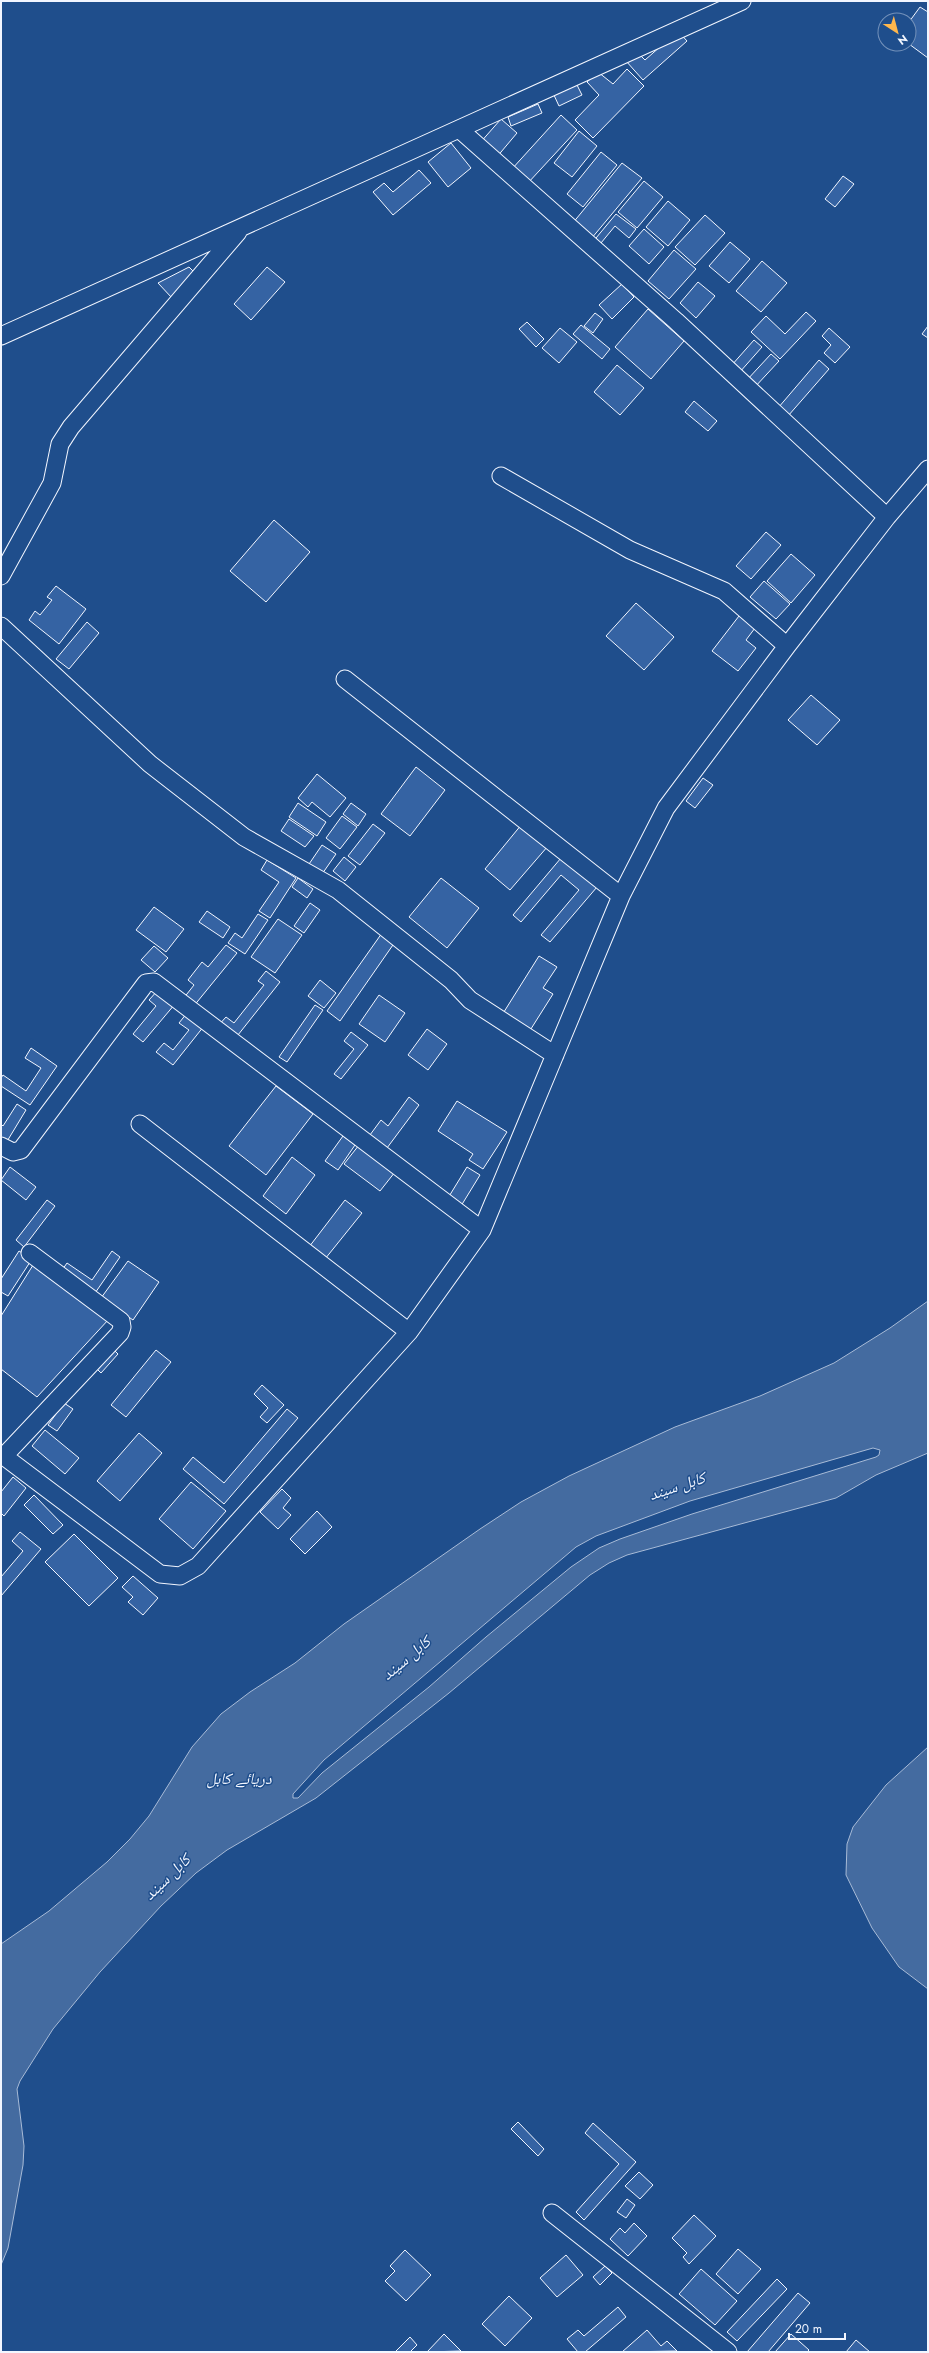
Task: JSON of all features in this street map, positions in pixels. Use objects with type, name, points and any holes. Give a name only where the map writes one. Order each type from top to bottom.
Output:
[{"type":"street","points":[[1,336],[742,1]]},
{"type":"street","points":[[459,129],[676,322],[887,517]]},
{"type":"street","points":[[1,576],[52,483],[60,444],[71,427],[242,228]]},
{"type":"street","points":[[30,1253],[121,1321],[122,1327],[120,1333],[3,1455],[160,1574],[180,1576],[198,1566],[409,1332],[482,1230],[621,896],[666,808],[787,646],[887,517],[928,469]]},
{"type":"street","points":[[501,476],[630,550],[724,591],[787,646]]},
{"type":"street","points":[[1,626],[150,764],[244,837],[338,890],[451,980],[470,1000],[555,1055]]},
{"type":"street","points":[[345,679],[621,896]]},
{"type":"street","points":[[1,1146],[13,1152],[21,1150],[146,982],[154,982],[482,1230]]},
{"type":"street","points":[[140,1124],[409,1332]]},
{"type":"street","points":[[552,2213],[728,2352]]},
{"type":"water","name":"دریائے کابل","points":[[928,1301],[928,1453],[876,1475],[836,1498],[627,1555],[609,1563],[590,1575],[449,1693],[316,1798],[227,1850],[196,1873],[161,1906],[100,1972],[53,2029],[20,2081],[17,2089],[24,2146],[23,2165],[8,2248],[1,2265],[1,1944],[49,1911],[107,1862],[130,1839],[149,1816],[192,1747],[221,1714],[250,1692],[295,1663],[344,1624],[480,1529],[521,1502],[569,1476],[675,1427],[760,1396],[834,1363],[890,1328]],"holes":[[[873,1448],[880,1450],[879,1455],[876,1457],[692,1514],[620,1539],[599,1548],[571,1567],[486,1637],[429,1687],[322,1773],[298,1798],[293,1798],[293,1794],[324,1760],[576,1547],[596,1536],[690,1501]]]},
{"type":"water","points":[[928,1747],[928,1989],[899,1967],[872,1928],[846,1875],[847,1844],[853,1827],[886,1785]]},
{"type":"building","points":[[920,7],[928,12],[928,58],[917,50],[916,12]]},
{"type":"building","points":[[678,31],[687,41],[643,80],[626,61],[637,52],[645,60]]},
{"type":"building","points":[[627,69],[644,86],[593,138],[575,120],[599,95],[587,82],[598,72],[613,84]]},
{"type":"building","points":[[576,83],[582,95],[559,106],[553,93]]},
{"type":"building","points":[[538,104],[542,113],[511,126],[508,117]]},
{"type":"building","points":[[561,115],[577,130],[527,184],[511,170]]},
{"type":"building","points":[[501,119],[517,133],[496,158],[479,144]]},
{"type":"building","points":[[579,131],[597,146],[572,177],[554,163]]},
{"type":"building","points":[[451,143],[471,168],[448,187],[428,162]]},
{"type":"building","points":[[601,152],[617,165],[583,207],[567,194]]},
{"type":"building","points":[[622,163],[642,178],[591,239],[572,224]]},
{"type":"building","points":[[419,170],[431,183],[393,215],[373,192],[384,183],[393,192]]},
{"type":"building","points":[[843,176],[854,184],[835,207],[825,199]]},
{"type":"building","points":[[644,181],[663,197],[637,228],[618,212]]},
{"type":"building","points":[[668,201],[690,220],[668,246],[646,227]]},
{"type":"building","points":[[616,214],[636,229],[629,238],[615,226],[601,243],[596,238]]},
{"type":"building","points":[[705,215],[725,233],[695,265],[675,247]]},
{"type":"building","points":[[644,229],[664,247],[649,264],[629,246]]},
{"type":"building","points":[[730,242],[750,259],[729,283],[709,266]]},
{"type":"building","points":[[674,250],[696,269],[669,299],[648,281]]},
{"type":"building","points":[[762,261],[787,283],[761,312],[736,291]]},
{"type":"building","points":[[189,267],[194,272],[172,298],[158,283]]},
{"type":"building","points":[[267,267],[285,282],[251,320],[234,304]]},
{"type":"building","points":[[698,282],[715,296],[696,318],[680,303]]},
{"type":"building","points":[[622,284],[634,297],[612,319],[599,305]]},
{"type":"building","points":[[648,309],[684,341],[651,379],[615,347]]},
{"type":"building","points":[[806,312],[816,321],[780,359],[751,332],[766,316],[785,334]]},
{"type":"building","points":[[595,313],[603,319],[593,333],[584,326]]},
{"type":"building","points":[[527,322],[544,339],[536,347],[519,329]]},
{"type":"building","points":[[581,325],[610,349],[602,359],[573,334]]},
{"type":"building","points":[[928,326],[928,338],[922,334]]},
{"type":"building","points":[[560,328],[577,342],[559,363],[542,348]]},
{"type":"building","points":[[829,328],[850,347],[835,363],[824,353],[831,345],[822,336]]},
{"type":"building","points":[[754,340],[762,347],[739,373],[731,366]]},
{"type":"building","points":[[771,354],[779,361],[754,388],[746,381]]},
{"type":"building","points":[[819,360],[829,369],[788,416],[778,408]]},
{"type":"building","points":[[617,365],[644,388],[620,415],[594,392]]},
{"type":"building","points":[[694,401],[717,421],[708,431],[685,412]]},
{"type":"building","points":[[274,520],[310,552],[266,602],[230,571]]},
{"type":"building","points":[[766,532],[781,545],[751,579],[736,566]]},
{"type":"building","points":[[791,554],[815,575],[791,603],[767,581]]},
{"type":"building","points":[[764,581],[790,604],[776,619],[750,597]]},
{"type":"building","points":[[56,586],[86,609],[59,644],[29,620],[35,611],[40,615],[52,600],[47,597]]},
{"type":"building","points":[[636,603],[674,637],[644,670],[606,636]]},
{"type":"building","points":[[739,616],[755,628],[746,640],[756,648],[738,671],[712,651]]},
{"type":"building","points":[[87,622],[99,633],[69,669],[56,659]]},
{"type":"building","points":[[811,695],[840,720],[817,745],[788,720]]},
{"type":"building","points":[[416,767],[445,790],[410,836],[381,814]]},
{"type":"building","points":[[317,774],[346,798],[330,817],[312,802],[308,807],[298,798]]},
{"type":"building","points":[[703,778],[713,785],[695,808],[686,801]]},
{"type":"building","points":[[298,803],[326,822],[317,836],[289,817]]},
{"type":"building","points":[[351,803],[366,814],[358,826],[343,814]]},
{"type":"building","points":[[342,816],[357,827],[340,849],[326,838]]},
{"type":"building","points":[[289,819],[314,836],[305,847],[281,831]]},
{"type":"building","points":[[373,824],[385,833],[360,865],[348,856]]},
{"type":"building","points":[[522,824],[548,846],[510,890],[485,869]]},
{"type":"building","points":[[322,845],[336,854],[320,877],[307,867]]},
{"type":"building","points":[[344,857],[356,867],[345,881],[333,871]]},
{"type":"building","points":[[561,858],[597,887],[550,942],[541,935],[579,890],[561,875],[521,922],[513,915]]},
{"type":"building","points":[[267,860],[296,878],[270,918],[259,911],[279,882],[261,870]]},
{"type":"building","points":[[298,878],[313,889],[307,898],[292,887]]},
{"type":"building","points":[[441,878],[479,908],[447,948],[409,917]]},
{"type":"building","points":[[310,903],[320,910],[304,933],[294,926]]},
{"type":"building","points":[[154,907],[184,929],[166,952],[136,930]]},
{"type":"building","points":[[207,911],[230,927],[223,938],[199,922]]},
{"type":"building","points":[[258,914],[268,920],[245,954],[228,943],[235,933],[242,938]]},
{"type":"building","points":[[278,919],[302,935],[275,973],[251,957]]},
{"type":"building","points":[[382,933],[395,942],[340,1021],[327,1011]]},
{"type":"building","points":[[226,945],[237,953],[193,1007],[183,999],[194,985],[188,980],[202,962],[208,967]]},
{"type":"building","points":[[154,946],[168,958],[155,972],[141,960]]},
{"type":"building","points":[[539,956],[557,967],[543,988],[553,994],[529,1032],[502,1015]]},
{"type":"building","points":[[266,971],[280,982],[234,1040],[217,1027],[226,1017],[234,1023],[264,985],[258,981]]},
{"type":"building","points":[[320,980],[336,993],[324,1008],[308,996]]},
{"type":"building","points":[[158,990],[175,1004],[143,1042],[133,1034],[156,1006],[149,1000]]},
{"type":"building","points":[[379,995],[405,1013],[385,1042],[359,1024]]},
{"type":"building","points":[[315,1005],[323,1010],[287,1062],[279,1057]]},
{"type":"building","points":[[187,1013],[204,1026],[173,1065],[156,1052],[164,1043],[173,1050],[189,1030],[179,1023]]},
{"type":"building","points":[[427,1029],[447,1044],[428,1070],[408,1055]]},
{"type":"building","points":[[351,1032],[368,1045],[341,1079],[334,1074],[354,1049],[344,1041]]},
{"type":"building","points":[[31,1048],[57,1066],[30,1105],[1,1086],[1,1078],[3,1075],[26,1091],[41,1068],[25,1058]]},
{"type":"building","points":[[276,1086],[313,1114],[266,1175],[229,1146]]},
{"type":"building","points":[[409,1097],[419,1105],[384,1152],[367,1139],[381,1120],[388,1126]]},
{"type":"building","points":[[457,1101],[507,1132],[483,1169],[469,1160],[473,1154],[438,1131]]},
{"type":"building","points":[[17,1104],[26,1110],[6,1143],[1,1140],[1,1124],[3,1126]]},
{"type":"building","points":[[343,1136],[355,1145],[338,1170],[325,1161]]},
{"type":"building","points":[[359,1145],[395,1172],[380,1191],[344,1164]]},
{"type":"building","points":[[292,1157],[315,1175],[286,1214],[263,1196]]},
{"type":"building","points":[[10,1167],[36,1187],[26,1200],[1,1180]]},
{"type":"building","points":[[467,1167],[480,1175],[461,1206],[448,1198]]},
{"type":"building","points":[[47,1200],[55,1206],[24,1247],[16,1240]]},
{"type":"building","points":[[345,1200],[362,1213],[325,1259],[309,1247]]},
{"type":"building","points":[[19,1251],[32,1259],[8,1296],[1,1292],[1,1279]]},
{"type":"building","points":[[112,1251],[120,1257],[93,1296],[60,1273],[67,1263],[92,1280]]},
{"type":"building","points":[[128,1261],[159,1282],[133,1320],[101,1298]]},
{"type":"building","points":[[35,1262],[109,1319],[37,1397],[1,1369],[1,1316]]},
{"type":"building","points":[[111,1347],[118,1354],[101,1373],[94,1366]]},
{"type":"building","points":[[156,1350],[171,1362],[126,1417],[111,1405]]},
{"type":"building","points":[[262,1385],[284,1405],[267,1423],[260,1417],[268,1408],[254,1394]]},
{"type":"building","points":[[64,1403],[73,1409],[57,1431],[48,1425]]},
{"type":"building","points":[[287,1409],[298,1418],[224,1504],[183,1469],[193,1457],[224,1483]]},
{"type":"building","points":[[45,1430],[79,1458],[65,1474],[32,1446]]},
{"type":"building","points":[[139,1433],[162,1453],[120,1501],[97,1481]]},
{"type":"building","points":[[13,1477],[26,1488],[4,1516],[1,1513],[1,1492]]},
{"type":"building","points":[[191,1482],[226,1511],[193,1549],[159,1519]]},
{"type":"building","points":[[282,1489],[291,1498],[283,1508],[291,1515],[278,1529],[260,1512]]},
{"type":"building","points":[[34,1495],[63,1525],[53,1534],[24,1505]]},
{"type":"building","points":[[317,1511],[332,1527],[305,1554],[290,1539]]},
{"type":"building","points":[[20,1532],[41,1549],[1,1596],[1,1577],[23,1551],[12,1541]]},
{"type":"building","points":[[74,1534],[118,1578],[89,1606],[45,1562]]},
{"type":"building","points":[[133,1576],[158,1598],[143,1615],[128,1602],[133,1597],[122,1587]]},
{"type":"building","points":[[518,2122],[544,2149],[538,2156],[511,2129]]},
{"type":"building","points":[[593,2123],[636,2162],[584,2220],[576,2212],[619,2164],[585,2133]]},
{"type":"building","points":[[639,2172],[653,2185],[640,2199],[625,2186]]},
{"type":"building","points":[[627,2199],[635,2205],[626,2218],[617,2212]]},
{"type":"building","points":[[694,2215],[716,2236],[689,2264],[683,2257],[687,2253],[672,2238]]},
{"type":"building","points":[[634,2223],[647,2236],[628,2256],[610,2239],[620,2228],[625,2233]]},
{"type":"building","points":[[738,2249],[761,2269],[738,2294],[716,2274]]},
{"type":"building","points":[[405,2250],[431,2275],[406,2301],[385,2281],[395,2271],[390,2266]]},
{"type":"building","points":[[566,2255],[583,2275],[557,2297],[540,2278]]},
{"type":"building","points":[[605,2266],[612,2273],[600,2285],[593,2277]]},
{"type":"building","points":[[701,2269],[737,2301],[715,2325],[679,2294]]},
{"type":"building","points":[[777,2279],[787,2289],[737,2341],[727,2332]]},
{"type":"building","points":[[798,2293],[810,2303],[768,2352],[747,2352]]},
{"type":"building","points":[[509,2296],[532,2318],[505,2346],[482,2324]]},
{"type":"building","points":[[618,2307],[626,2317],[585,2352],[578,2352],[567,2339],[578,2330],[584,2336]]},
{"type":"building","points":[[647,2330],[661,2346],[667,2341],[677,2351],[622,2352]]},
{"type":"building","points":[[444,2334],[461,2351],[427,2352]]},
{"type":"building","points":[[791,2334],[809,2350],[807,2352],[775,2352]]},
{"type":"building","points":[[410,2337],[417,2345],[410,2352],[395,2352]]},
{"type":"building","points":[[856,2340],[870,2352],[846,2352]]},
{"type":"water label","name":"کابل سيند","points":[[677,1486]]},
{"type":"water label","name":"کابل سيند","points":[[406,1658]]},
{"type":"water label","name":"کابل سيند","points":[[167,1877]]}]
